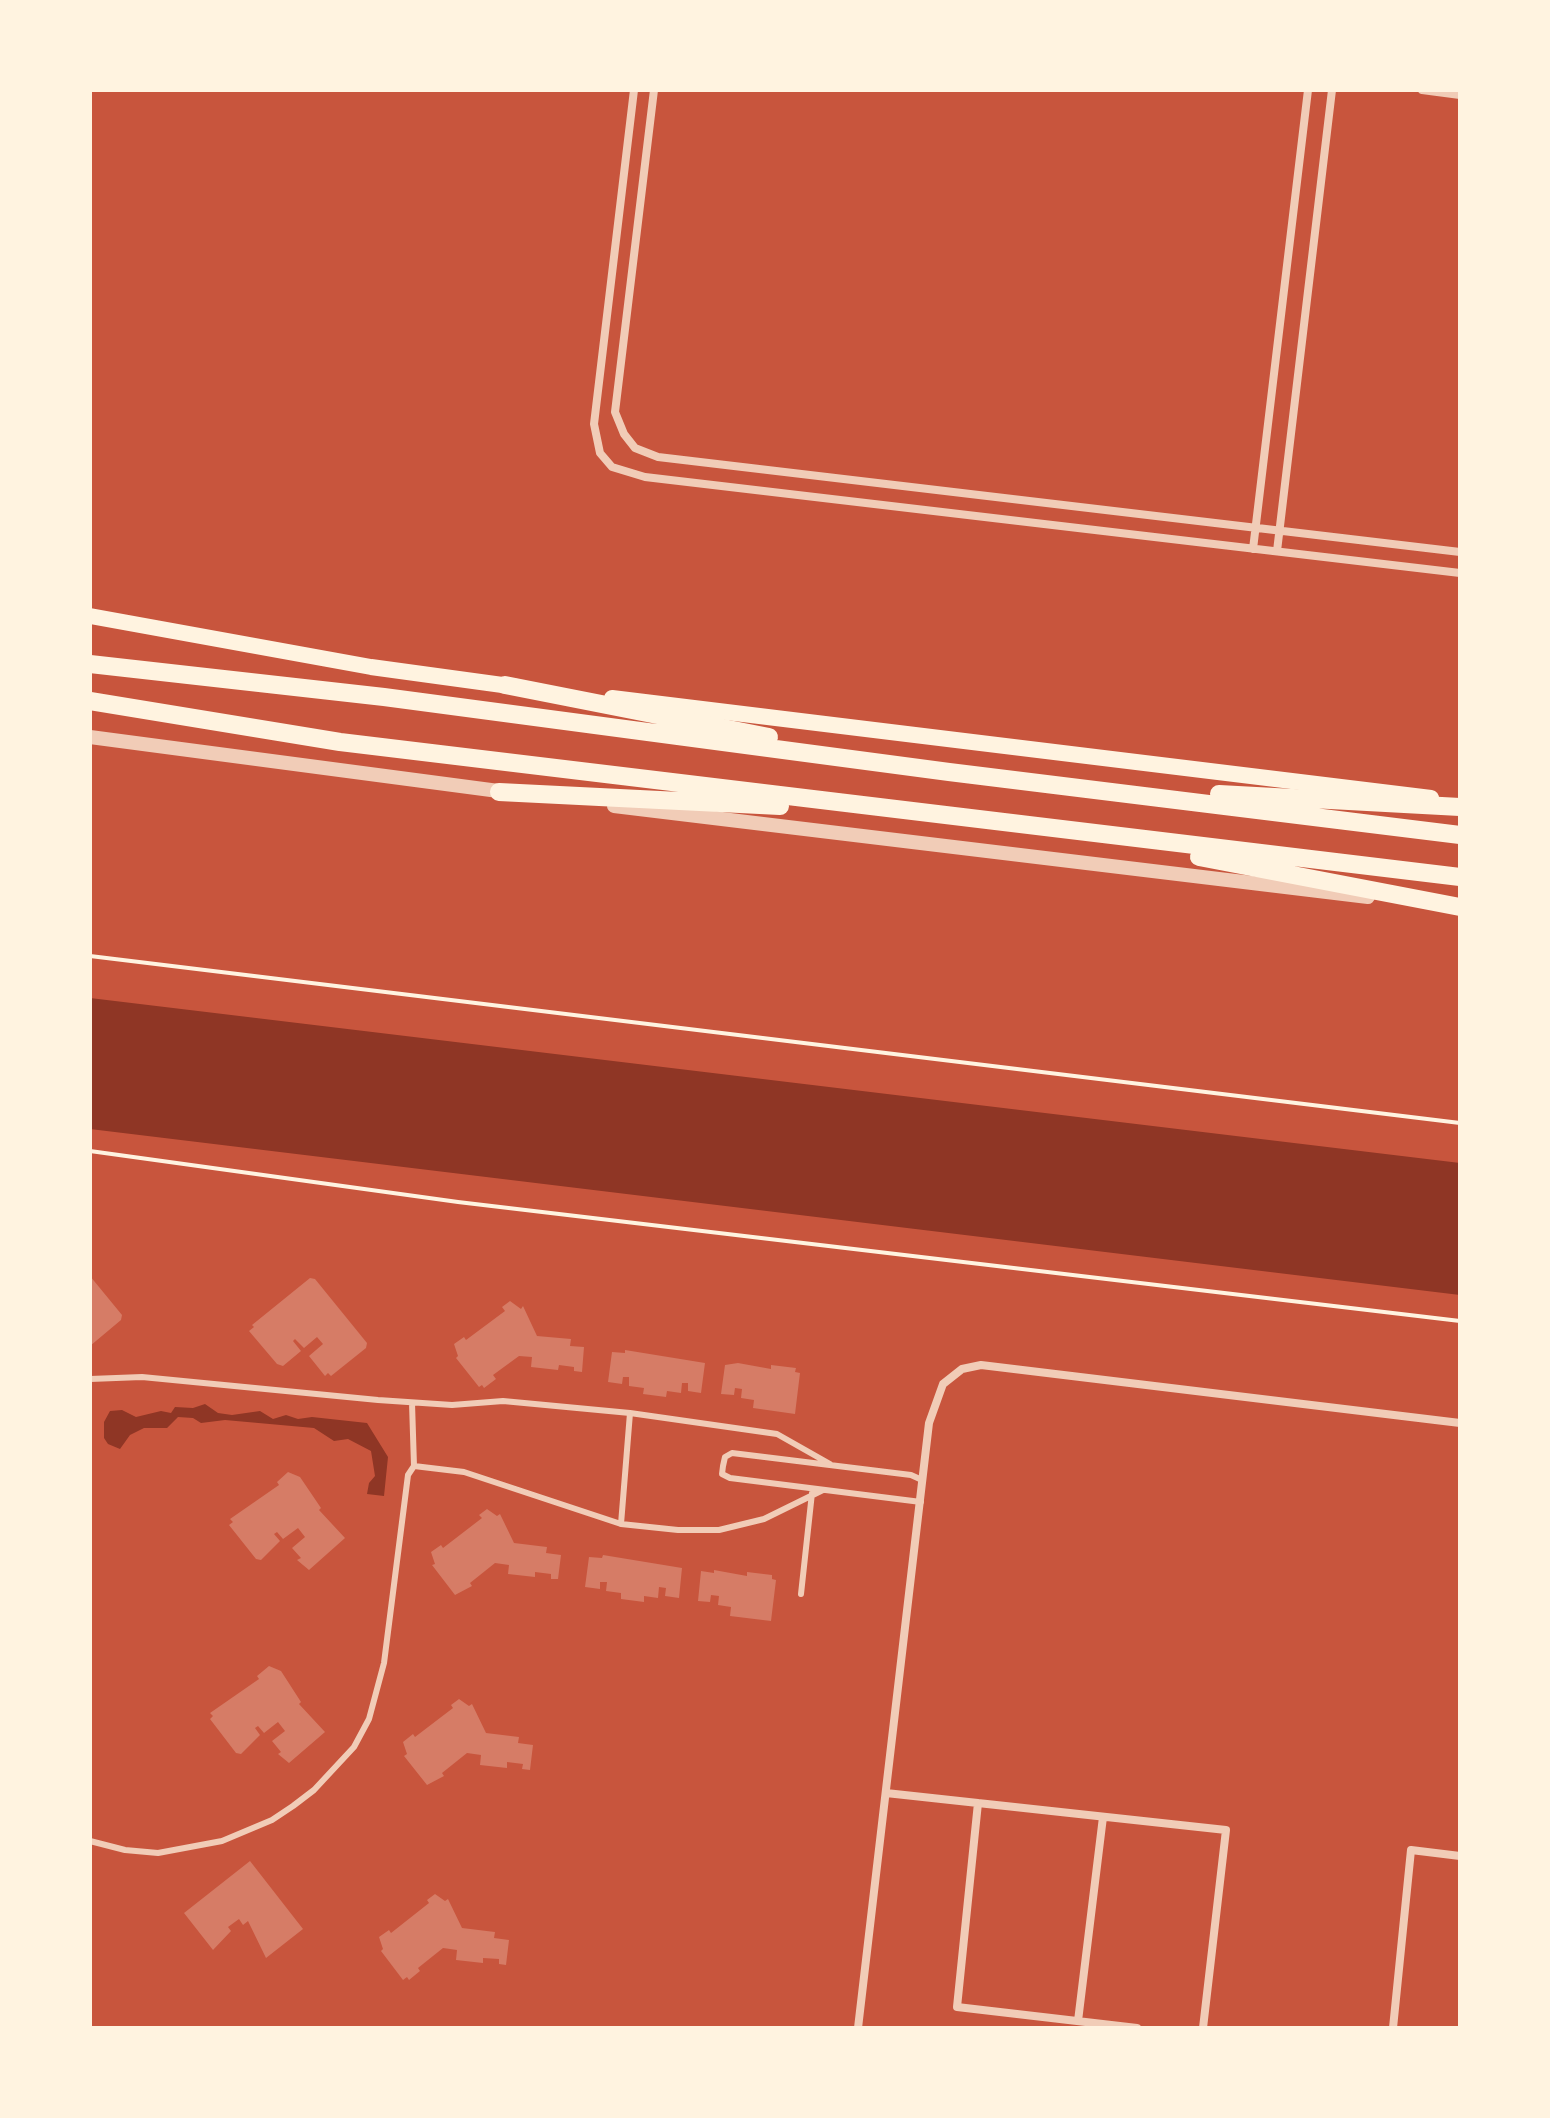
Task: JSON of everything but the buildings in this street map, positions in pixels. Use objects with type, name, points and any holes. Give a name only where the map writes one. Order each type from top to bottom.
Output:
[{"type":"highway","points":[[90,664],[384,697],[949,772],[1460,835]]},
{"type":"highway","points":[[505,685],[949,772]]},
{"type":"highway","points":[[90,701],[340,742],[1460,877]]},
{"type":"highway","points":[[1048,784],[1460,807]]},
{"type":"highway","points":[[499,792],[942,815]]},
{"type":"highway","points":[[1039,827],[1460,908]]},
{"type":"main road","points":[[90,616],[371,667],[1460,801]]},
{"type":"street","points":[[634,90],[594,424],[600,453],[612,467],[645,477],[1460,573]]},
{"type":"street","points":[[654,90],[615,412],[624,434],[635,448],[658,457],[1460,552]]},
{"type":"street","points":[[1253,549],[1308,90]]},
{"type":"street","points":[[1277,551],[1332,90]]},
{"type":"street","points":[[1422,90],[1460,95]]},
{"type":"street","points":[[90,737],[499,792],[1460,908]]},
{"type":"street","points":[[858,2028],[922,1502],[922,1480],[934,1402],[943,1384],[962,1369],[981,1365],[1460,1423]]},
{"type":"street","points":[[886,1793],[1226,1830],[1203,2028]]},
{"type":"street","points":[[978,1803],[957,2007],[1137,2028]]},
{"type":"street","points":[[1078,2021],[1103,1817]]},
{"type":"street","points":[[1393,2028],[1411,1850],[1460,1856]]},
{"type":"lane","points":[[90,1379],[142,1377],[412,1403],[503,1401],[630,1413],[777,1434],[830,1464]]},
{"type":"lane","points":[[90,1841],[125,1850],[158,1853],[222,1841],[272,1820],[293,1806],[314,1790],[354,1747],[369,1719],[384,1663],[408,1475],[414,1466],[412,1403]]},
{"type":"lane","points":[[621,1524],[630,1413]]},
{"type":"lane","points":[[922,1480],[911,1475],[732,1453],[725,1457],[722,1474],[730,1478],[922,1502]]},
{"type":"lane","points":[[414,1466],[464,1472],[621,1524],[719,1530],[764,1519],[823,1490]]},
{"type":"lane","points":[[801,1594],[812,1493]]},
{"type":"path","points":[[90,956],[1460,1123]]},
{"type":"path","points":[[90,1151],[458,1202],[1460,1321]]},
{"type":"shaded area","points":[[90,998],[1460,1163],[1460,1295],[90,1129]]},
{"type":"shaded area","points":[[205,1404],[218,1413],[232,1415],[260,1411],[273,1419],[286,1415],[298,1419],[312,1417],[367,1423],[388,1457],[384,1496],[367,1494],[369,1483],[375,1476],[371,1451],[348,1439],[334,1441],[314,1428],[225,1420],[201,1423],[193,1418],[178,1417],[167,1428],[144,1428],[130,1435],[120,1449],[108,1444],[104,1438],[104,1422],[110,1411],[122,1410],[136,1417],[161,1411],[171,1413],[175,1407],[193,1408]]}]
